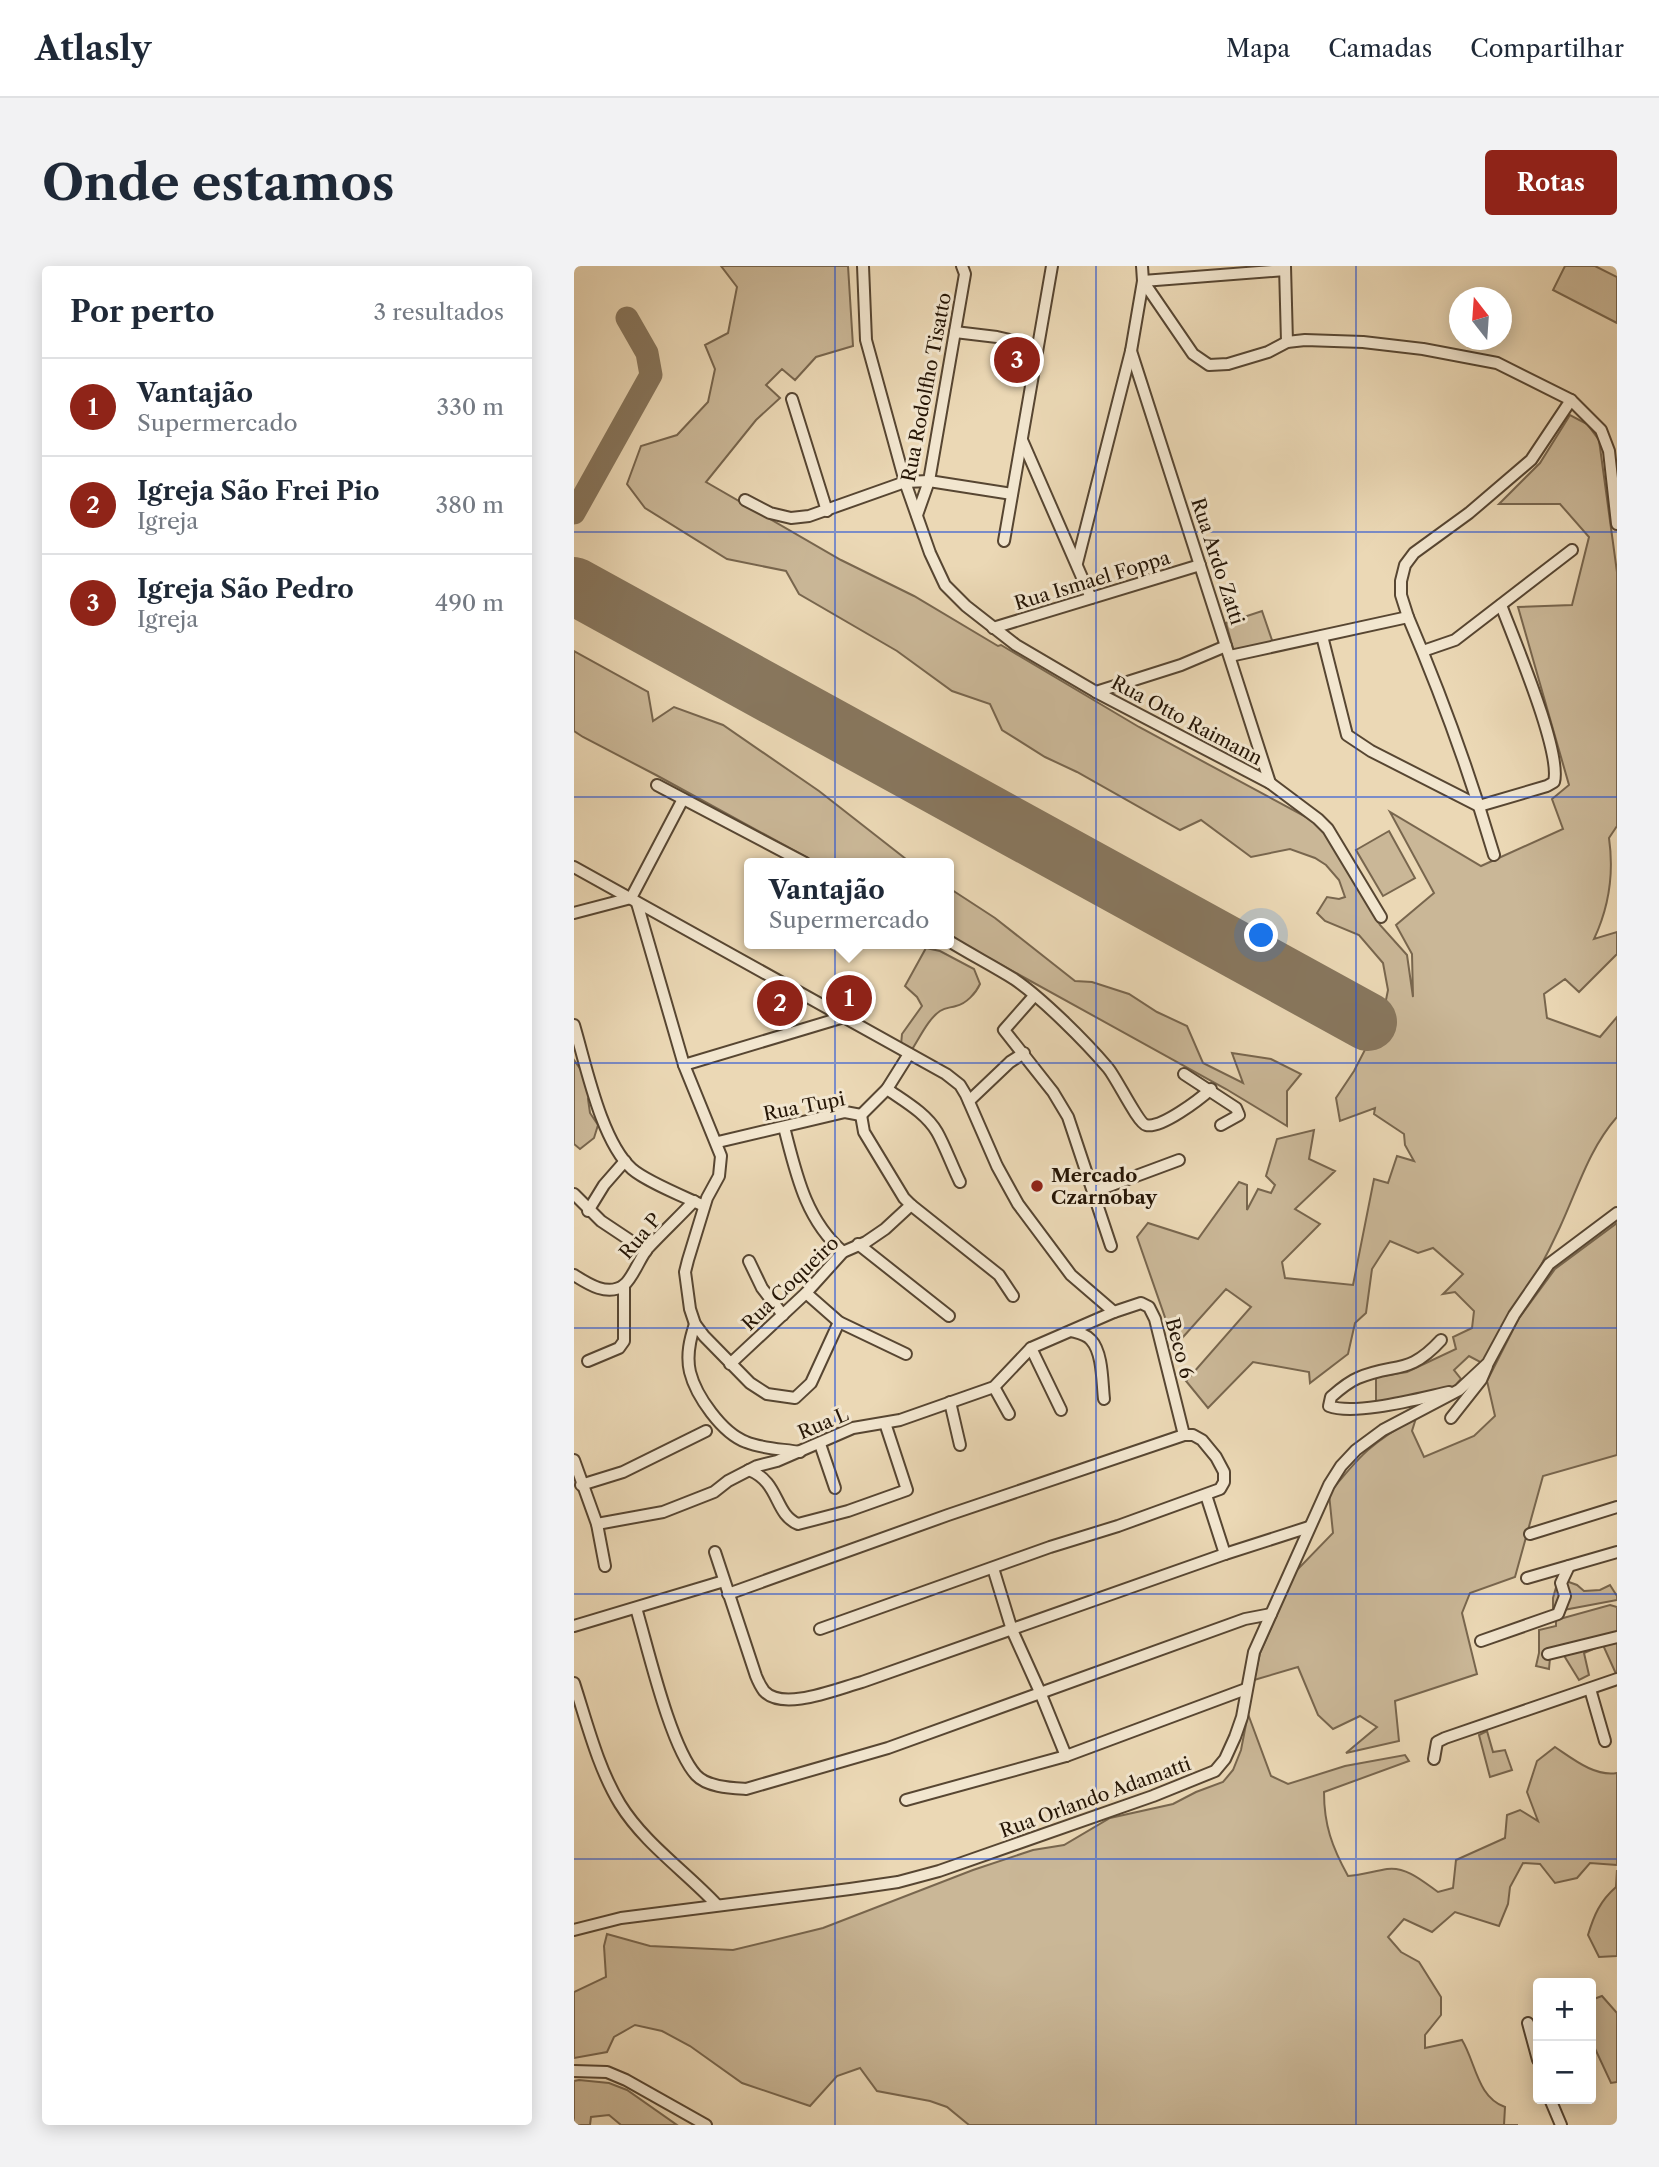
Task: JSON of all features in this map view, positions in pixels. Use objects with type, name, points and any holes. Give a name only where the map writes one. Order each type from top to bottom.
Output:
[{"type":"street","name":"Rua Otto Raimann","points":[[863,266],[866,340],[905,482],[930,553],[946,585],[966,606],[1016,645],[1096,692],[1270,783],[1328,829],[1381,918]]},
{"type":"street","name":"Rua Rodolfho Tisatto","points":[[917,515],[929,481],[965,274],[962,266]]},
{"type":"street","points":[[1004,541],[1052,266]]},
{"type":"street","points":[[1077,563],[1131,351],[1143,281],[1142,266]]},
{"type":"street","points":[[1143,281],[1285,268],[1287,342]]},
{"type":"street","points":[[1143,281],[1193,354],[1209,365],[1228,364],[1268,352],[1287,342],[1363,342],[1423,349],[1497,363],[1571,400],[1601,430],[1609,451],[1617,523]]},
{"type":"street","points":[[955,332],[997,337],[1036,346]]},
{"type":"street","name":"Rua Ardo Zatti","points":[[1131,351],[1270,783]]},
{"type":"street","points":[[792,400],[827,511]]},
{"type":"street","points":[[1494,855],[1423,651],[1408,617],[1401,595],[1401,581],[1405,565],[1413,553],[1469,513],[1531,460],[1571,400]]},
{"type":"street","points":[[1022,440],[1091,598]]},
{"type":"street","points":[[745,500],[770,513],[791,518],[827,511],[905,482],[929,481],[1012,494]]},
{"type":"street","points":[[1423,651],[1455,640],[1572,550]]},
{"type":"street","name":"Rua Ismael Foppa","points":[[993,628],[1200,565]]},
{"type":"street","points":[[1322,636],[1347,735],[1371,751],[1479,806],[1547,786],[1554,782],[1556,775],[1542,718],[1501,606]]},
{"type":"street","points":[[1096,692],[1228,651],[1322,636],[1408,617]]},
{"type":"street","points":[[657,785],[795,858]]},
{"type":"street","points":[[683,799],[634,901],[684,1065],[718,1142],[721,1156],[721,1167],[699,1204],[685,1272],[690,1309],[695,1324],[730,1364],[759,1390],[780,1397],[795,1398],[811,1383],[839,1322]]},
{"type":"street","points":[[574,867],[946,1074],[960,1086],[969,1101],[997,1166],[1018,1203],[1071,1275],[1114,1312]]},
{"type":"street","points":[[574,913],[634,901]]},
{"type":"street","points":[[954,944],[1016,981],[1034,996],[1108,1069],[1126,1095],[1139,1122],[1150,1126],[1193,1104],[1211,1089]]},
{"type":"street","points":[[1034,996],[1004,1031],[1024,1053],[1068,1117],[1111,1246]]},
{"type":"street","points":[[684,1065],[844,1017]]},
{"type":"street","points":[[574,1025],[600,1112],[625,1161],[635,1171],[699,1204]]},
{"type":"street","points":[[969,1101],[1010,1062],[1024,1053]]},
{"type":"street","name":"Rua Tupi","points":[[718,1142],[845,1112],[861,1115],[887,1089],[909,1054]]},
{"type":"street","points":[[1184,1074],[1227,1100],[1239,1112],[1237,1118],[1221,1125]]},
{"type":"street","points":[[887,1089],[929,1121],[938,1133],[960,1182]]},
{"type":"street","points":[[861,1115],[864,1132],[911,1205],[999,1275],[1013,1296]]},
{"type":"street","points":[[784,1127],[804,1199],[821,1229],[843,1252]]},
{"type":"street","points":[[1093,1192],[1179,1160]]},
{"type":"street","points":[[588,1210],[604,1185],[625,1161]]},
{"type":"street","points":[[574,1194],[588,1210],[646,1251]]},
{"type":"street","name":"Rua P","points":[[574,1275],[601,1289],[608,1290],[624,1285],[646,1251],[699,1204]]},
{"type":"street","name":"Rua Coqueiro","points":[[730,1364],[806,1293],[843,1252],[885,1229],[911,1205]]},
{"type":"street","name":"Rua Orlando Adamatti","points":[[574,1930],[621,1917],[898,1882],[939,1871],[1214,1771],[1225,1759],[1242,1717],[1254,1652],[1309,1527],[1341,1466],[1356,1450],[1383,1430],[1459,1390],[1488,1363],[1514,1315],[1549,1264],[1617,1213]]},
{"type":"street","points":[[858,1244],[949,1316]]},
{"type":"street","points":[[749,1261],[762,1288],[783,1315]]},
{"type":"street","points":[[588,1361],[619,1348],[624,1341],[624,1285]]},
{"type":"street","points":[[806,1293],[839,1322],[906,1354]]},
{"type":"street","name":"Beco 6","points":[[1114,1312],[1141,1303],[1149,1307],[1166,1357],[1184,1435]]},
{"type":"street","name":"Rua L","points":[[597,1524],[663,1512],[696,1500],[749,1470],[820,1444],[853,1427],[885,1423],[994,1387],[1031,1348],[1114,1312]]},
{"type":"street","points":[[695,1324],[690,1338],[690,1373],[698,1391],[721,1425],[744,1442],[800,1452]]},
{"type":"street","points":[[1071,1331],[1090,1338],[1094,1344],[1104,1399]]},
{"type":"street","points":[[1441,1340],[1420,1360],[1401,1368],[1356,1378],[1331,1397],[1329,1406],[1374,1406],[1459,1390]]},
{"type":"street","points":[[1031,1348],[1060,1410]]},
{"type":"street","points":[[1451,1418],[1481,1380],[1488,1363]]},
{"type":"street","points":[[994,1387],[1009,1414]]},
{"type":"street","points":[[950,1402],[960,1446]]},
{"type":"street","points":[[749,1470],[762,1475],[787,1517],[798,1524],[848,1511],[907,1490],[885,1423]]},
{"type":"street","points":[[581,1485],[623,1472],[706,1431]]},
{"type":"street","points":[[728,1594],[948,1515],[1184,1435],[1193,1435],[1202,1440],[1224,1472],[1224,1482],[1220,1489],[1206,1495],[820,1629]]},
{"type":"street","points":[[820,1444],[835,1488]]},
{"type":"street","points":[[574,1460],[597,1524],[605,1566]]},
{"type":"street","points":[[1206,1495],[1225,1554]]},
{"type":"street","points":[[1530,1534],[1617,1507]]},
{"type":"street","points":[[715,1552],[756,1676],[765,1693],[782,1699],[805,1698],[862,1682],[1309,1527]]},
{"type":"street","points":[[1527,1578],[1617,1552]]},
{"type":"street","points":[[1481,1641],[1558,1615],[1565,1596],[1561,1583],[1569,1566]]},
{"type":"street","points":[[993,1568],[1012,1630],[1066,1756]]},
{"type":"street","points":[[574,1626],[724,1581]]},
{"type":"street","points":[[635,1608],[679,1747],[696,1776],[724,1788],[746,1789],[888,1748],[1245,1619],[1271,1614]]},
{"type":"street","points":[[1548,1654],[1617,1637]]},
{"type":"street","points":[[1434,1759],[1437,1742],[1446,1738],[1617,1679]]},
{"type":"street","points":[[574,1684],[599,1757],[619,1802],[660,1850],[716,1904]]},
{"type":"street","points":[[905,1800],[1066,1756],[1246,1689]]},
{"type":"street","points":[[1590,1689],[1605,1741]]},
{"type":"street","points":[[1528,2023],[1533,2042]]},
{"type":"street","points":[[574,2071],[607,2072],[706,2125]]},
{"type":"street","points":[[1552,2104],[1561,2125]]},
{"type":"shaded area","points":[[721,266],[848,266],[853,346],[816,357],[795,380],[782,369],[766,385],[780,398],[756,420],[706,482],[841,560],[914,596],[998,646],[1001,645],[1139,727],[1321,825],[1380,925],[1407,955],[1413,997],[1412,954],[1396,925],[1434,893],[1390,812],[1481,866],[1563,829],[1552,799],[1569,785],[1518,607],[1572,605],[1589,537],[1560,504],[1499,504],[1540,463],[1570,415],[1587,424],[1599,440],[1617,572],[1617,826],[1609,838],[1609,890],[1594,939],[1617,932],[1617,954],[1579,992],[1565,979],[1544,994],[1547,1018],[1600,1037],[1617,1017],[1617,1117],[1591,1156],[1552,1245],[1514,1314],[1482,1363],[1469,1356],[1454,1370],[1461,1379],[1453,1388],[1376,1403],[1376,1377],[1407,1372],[1456,1349],[1453,1337],[1472,1328],[1474,1311],[1455,1292],[1443,1294],[1463,1274],[1433,1248],[1418,1253],[1390,1241],[1372,1269],[1366,1313],[1355,1323],[1348,1354],[1310,1383],[1309,1372],[1253,1362],[1208,1408],[1186,1381],[1251,1307],[1226,1289],[1175,1346],[1137,1237],[1148,1223],[1198,1239],[1239,1182],[1247,1185],[1247,1210],[1258,1189],[1271,1193],[1275,1185],[1266,1176],[1277,1139],[1314,1130],[1309,1159],[1335,1171],[1295,1209],[1320,1224],[1282,1262],[1285,1278],[1353,1285],[1374,1179],[1388,1183],[1397,1156],[1414,1161],[1405,1145],[1404,1134],[1374,1114],[1375,1108],[1340,1121],[1336,1098],[1354,1071],[1383,1015],[1388,990],[1383,963],[1359,935],[1325,921],[1317,913],[1327,897],[1345,897],[1339,880],[1326,865],[1315,858],[1290,849],[1251,857],[1201,820],[1180,830],[1045,757],[1002,730],[990,704],[952,691],[897,651],[799,594],[786,571],[727,559],[645,508],[627,484],[641,446],[677,435],[708,402],[715,369],[705,345],[728,333],[737,287]]},
{"type":"shaded area","points":[[1565,266],[1595,266],[1617,277],[1617,323],[1553,290]]},
{"type":"shaded area","points":[[1262,611],[1273,643],[1234,652],[1226,623]]},
{"type":"shaded area","points":[[574,651],[648,692],[653,721],[674,707],[723,725],[819,791],[905,858],[808,858],[574,731]]},
{"type":"shaded area","points":[[1389,831],[1415,878],[1383,896],[1356,850]]},
{"type":"shaded area","points":[[954,891],[995,918],[1075,981],[1092,982],[1129,994],[1157,1012],[1187,1026],[1203,1063],[1243,1083],[1232,1053],[1271,1059],[1301,1074],[1287,1091],[1287,1126],[1226,1089],[954,939]]},
{"type":"shaded area","points":[[925,949],[940,951],[974,969],[980,984],[963,1003],[944,1009],[936,1015],[911,1051],[901,1045],[902,1034],[922,1006],[905,986]]},
{"type":"shaded area","points":[[574,1060],[586,1077],[591,1092],[588,1099],[590,1113],[598,1125],[594,1138],[580,1149],[574,1144]]},
{"type":"shaded area","points":[[1617,1223],[1617,1455],[1543,1476],[1515,1577],[1470,1593],[1462,1613],[1477,1674],[1395,1701],[1399,1741],[1346,1753],[1377,1727],[1360,1716],[1333,1729],[1318,1715],[1298,1667],[1254,1680],[1260,1653],[1296,1571],[1333,1533],[1329,1494],[1368,1450],[1416,1418],[1412,1431],[1424,1457],[1474,1436],[1495,1416],[1487,1381],[1519,1318],[1555,1269]]},
{"type":"shaded area","points":[[1566,1581],[1584,1591],[1600,1590],[1610,1585],[1617,1600],[1553,1612],[1557,1584]]},
{"type":"shaded area","points":[[1610,1605],[1617,1607],[1617,1676],[1603,1645],[1584,1653],[1589,1675],[1579,1680],[1563,1654],[1550,1658],[1549,1669],[1536,1666],[1539,1630],[1556,1626],[1556,1620]]},
{"type":"shaded area","points":[[1248,1714],[1271,1776],[1288,1784],[1345,1766],[1405,1755],[1409,1761],[1324,1792],[1327,1825],[1348,1876],[1387,1869],[1401,1870],[1438,1892],[1453,1888],[1456,1860],[1505,1838],[1507,1815],[1520,1810],[1538,1821],[1527,1792],[1537,1761],[1555,1747],[1592,1770],[1617,1773],[1617,1865],[1590,1863],[1577,1878],[1555,1883],[1540,1864],[1523,1863],[1510,1887],[1508,1904],[1499,1926],[1455,1912],[1432,1932],[1404,1919],[1388,1937],[1401,1952],[1419,1962],[1441,1997],[1441,2015],[1425,2035],[1425,2048],[1462,2040],[1488,2096],[1505,2107],[1504,2125],[969,2125],[947,2107],[877,2091],[860,2068],[837,2076],[810,2106],[742,2083],[690,2046],[662,2031],[635,2025],[614,2037],[607,2052],[574,2058],[574,1992],[606,1977],[604,1946],[607,1934],[650,1946],[733,1950],[823,1928],[973,1870],[1033,1850],[1064,1845],[1110,1818],[1173,1804],[1223,1782],[1233,1770],[1241,1750]]},
{"type":"shaded area","points":[[1487,1731],[1493,1752],[1505,1750],[1512,1770],[1490,1777],[1479,1735]]},
{"type":"shaded area","points":[[1617,1870],[1617,1956],[1599,1957],[1588,1935],[1598,1909],[1616,1887]]},
{"type":"shaded area","points":[[1602,1996],[1617,2013],[1617,2082],[1611,2083],[1596,2051],[1596,1998]]},
{"type":"shaded area","points":[[574,2081],[609,2083],[627,2090],[677,2125],[621,2125],[609,2115],[591,2117],[590,2125],[574,2125]]},
{"type":"taxiway","points":[[574,513],[651,375],[647,353],[627,318]]},
{"type":"runway","points":[[574,586],[1368,1022]]},
{"type":"place","name":"Igreja São Pedro","points":[[1017,360]]},
{"type":"place","name":"Vantajão","points":[[849,998]]},
{"type":"place","name":"Igreja São Frei Pio","points":[[780,1003]]},
{"type":"place","name":"Mercado Czarnobay","points":[[1037,1186]]}]
